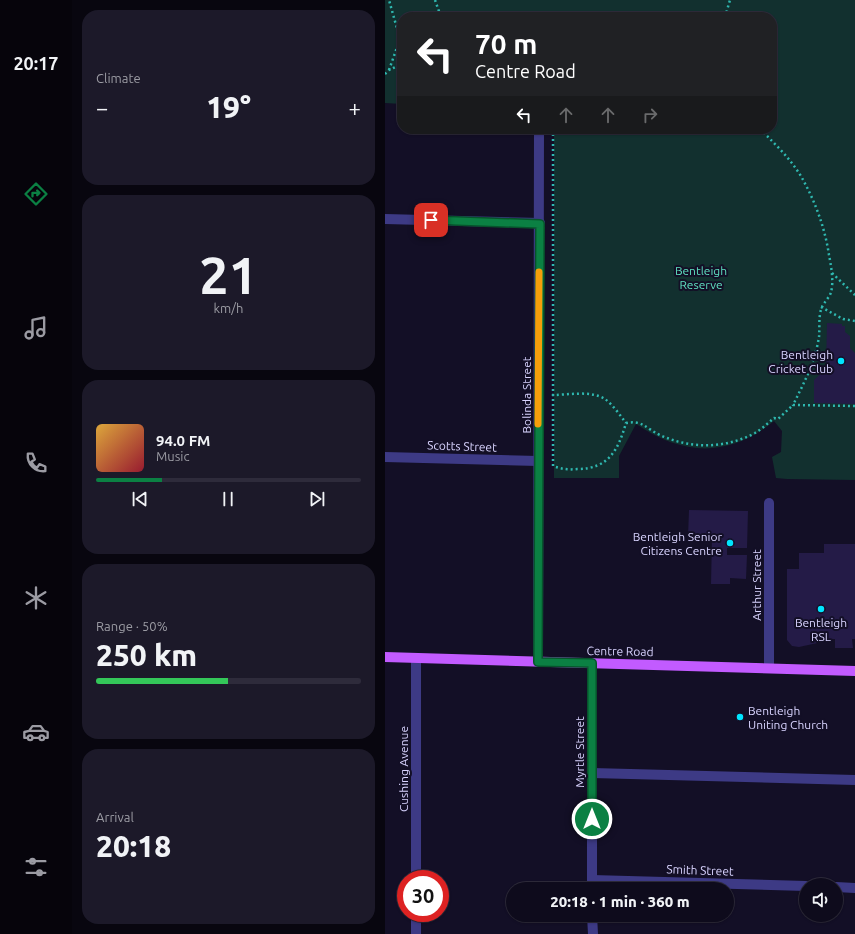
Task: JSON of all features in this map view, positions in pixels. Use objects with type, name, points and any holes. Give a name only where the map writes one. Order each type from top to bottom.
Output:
[{"type":"main road","name":"Centre Road","points":[[385,657],[855,671]]},
{"type":"street","name":"Bolinda Street","points":[[538,662],[539,134]]},
{"type":"street","points":[[385,219],[540,224]]},
{"type":"street","name":"Scotts Street","points":[[385,457],[538,461]]},
{"type":"street","name":"Arthur Street","points":[[769,503],[769,668]]},
{"type":"street","name":"Cushing Avenue","points":[[416,658],[416,870]]},
{"type":"street","name":"Myrtle Street","points":[[592,663],[592,882]]},
{"type":"street","points":[[592,773],[855,780]]},
{"type":"street","name":"Smith Street","points":[[734,885],[799,886]]},
{"type":"street","points":[[843,887],[855,888]]},
{"type":"street","points":[[416,922],[416,934]]},
{"type":"street","points":[[592,922],[593,934]]},
{"type":"path","points":[[389,0],[397,27]]},
{"type":"path","points":[[435,0],[439,12]]},
{"type":"path","points":[[726,12],[730,0]]},
{"type":"path","points":[[389,70],[397,50]]},
{"type":"path","points":[[385,74],[389,70],[397,66]]},
{"type":"path","points":[[553,134],[553,466],[561,469],[584,469],[594,468],[601,464],[610,458],[617,448],[626,423]]},
{"type":"path","points":[[626,423],[639,422],[660,435],[679,442],[705,446],[739,440],[755,432],[774,418],[779,418],[793,405],[807,377],[814,360],[819,336],[821,307],[831,292],[831,272],[827,241],[820,218],[802,178],[792,163],[765,134]]},
{"type":"path","points":[[831,272],[855,295]]},
{"type":"path","points":[[821,307],[843,320],[855,321]]},
{"type":"path","points":[[553,395],[584,394],[602,397],[607,400],[626,423]]},
{"type":"path","points":[[793,405],[855,406]]},
{"type":"green space","name":"Bentleigh Reserve","points":[[385,0],[855,0],[855,480],[776,478],[772,457],[781,452],[782,431],[774,421],[757,433],[740,442],[723,447],[706,448],[688,447],[671,442],[654,435],[636,424],[619,456],[619,478],[554,478],[554,134],[777,134],[777,12],[397,12],[397,104],[385,103]]},
{"type":"building","name":"Bentleigh Cricket Club","points":[[827,323],[842,324],[842,326],[845,326],[845,332],[850,336],[850,348],[855,353],[855,404],[814,403],[814,380],[826,369]]},
{"type":"building","name":"Bentleigh Senior Citizens Centre","points":[[689,510],[748,511],[747,548],[727,548],[727,555],[747,555],[746,579],[730,578],[730,584],[711,584],[712,538],[688,537]]},
{"type":"building","name":"Bentleigh RSL","points":[[824,544],[855,544],[855,639],[852,639],[853,648],[835,648],[835,639],[823,639],[822,642],[799,647],[792,646],[787,640],[787,569],[799,569],[799,553],[824,553]]},
{"type":"slow traffic","points":[[538,424],[539,272]]},
{"type":"place","name":"Bentleigh Cricket Club","points":[[841,361]]},
{"type":"place","name":"Bentleigh Senior Citizens Centre","points":[[730,543]]},
{"type":"place","name":"Bentleigh RSL","points":[[821,609]]},
{"type":"place","name":"Bentleigh Uniting Church","points":[[740,717]]},
{"type":"route","points":[[431,220],[540,224],[538,662],[592,663],[592,819]]}]
